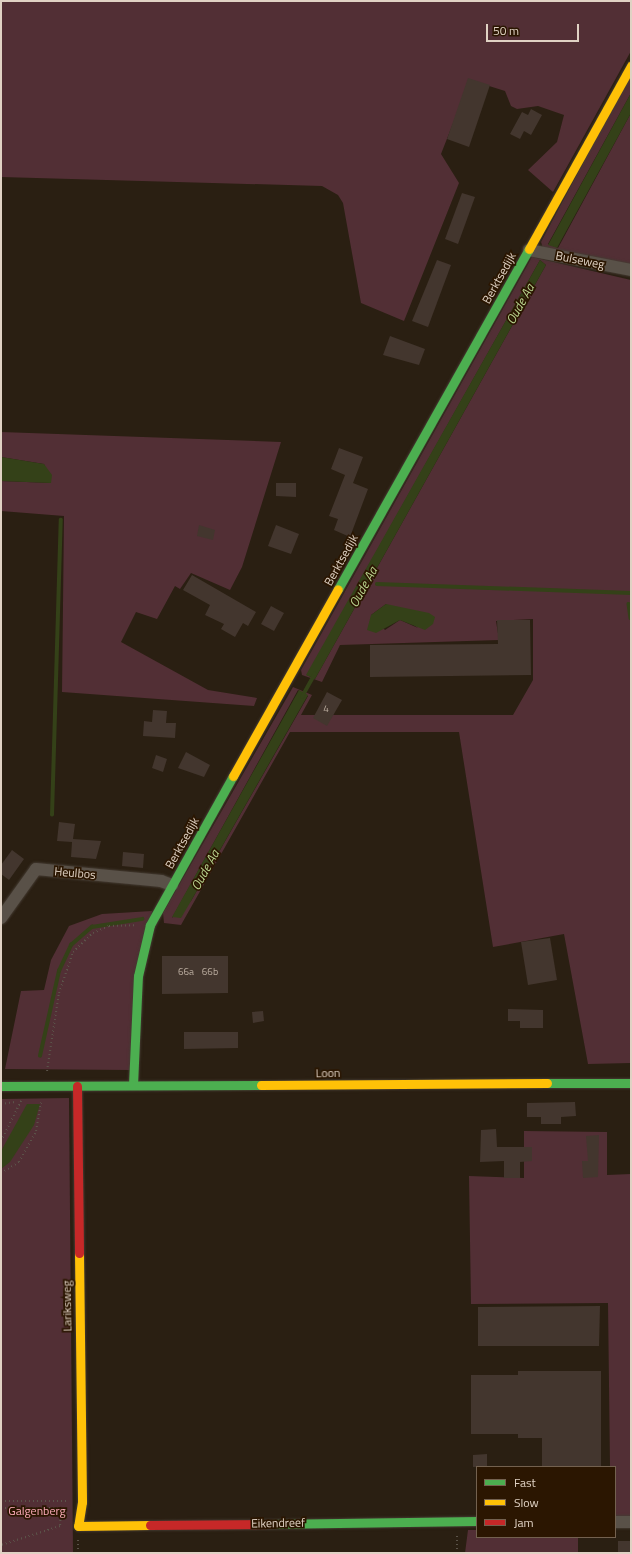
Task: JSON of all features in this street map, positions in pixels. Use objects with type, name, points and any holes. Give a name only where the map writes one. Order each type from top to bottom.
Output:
[{"type":"street","name":"Berktsedijk","points":[[133,1085],[138,976],[150,925],[631,66]]},
{"type":"street","name":"Bulseweg","points":[[529,250],[631,270]]},
{"type":"street","name":"Heulbos","points":[[1,918],[36,869],[162,881],[172,885]]},
{"type":"street","name":"Loon","points":[[1,1086],[631,1083]]},
{"type":"street","name":"Lariksweg","points":[[77,1086],[82,1502],[78,1526]]},
{"type":"street","name":"Eikendreef","points":[[78,1526],[476,1522]]},
{"type":"street","points":[[616,1522],[631,1522]]},
{"type":"path","points":[[46,1074],[58,993],[73,952],[82,941],[109,926],[150,925]]},
{"type":"path","points":[[1,1141],[21,1101],[24,1086]]},
{"type":"path","points":[[1,1104],[28,1101]]},
{"type":"path","points":[[1,1173],[19,1162],[36,1132],[43,1102],[36,1102]]},
{"type":"path","points":[[1,1501],[82,1502]]},
{"type":"path","points":[[1,1508],[61,1508],[60,1526],[1,1545]]},
{"type":"green space","points":[[1,1],[631,1],[631,51],[553,192],[528,170],[557,142],[564,115],[538,106],[517,109],[511,106],[505,91],[470,80],[441,154],[459,183],[404,321],[361,303],[343,203],[338,195],[322,186],[1,177]]},
{"type":"green space","points":[[631,73],[631,93],[548,244],[558,248],[631,113],[631,265],[543,248],[541,242]]},
{"type":"green space","points":[[532,257],[631,280],[631,1063],[588,1064],[564,934],[493,947],[459,732],[290,732],[181,925],[164,923],[163,913],[293,687],[312,695],[301,715],[513,715],[533,680],[533,619],[496,621],[499,640],[340,645],[322,682],[302,675],[301,670]],"holes":[[[540,260],[546,265],[315,679],[307,675]],[[386,604],[418,628],[400,620],[385,630],[371,615]],[[298,690],[308,696],[191,901],[172,918]]]},
{"type":"green space","points":[[1,432],[281,442],[242,567],[230,590],[191,573],[180,589],[175,586],[157,619],[136,612],[121,642],[208,690],[257,698],[254,706],[62,692],[64,516],[1,511],[1,481],[51,483],[44,464],[1,457]]},
{"type":"green space","points":[[152,911],[131,1070],[5,1069],[21,991],[44,990],[51,960],[69,926],[102,914]]},
{"type":"green space","name":"Galgenberg","points":[[69,1098],[73,1553],[1,1553],[1,1099]]},
{"type":"green space","points":[[524,1131],[607,1132],[607,1175],[631,1174],[631,1518],[616,1518],[616,1466],[610,1466],[608,1303],[471,1304],[469,1176],[524,1178]]},
{"type":"green space","points":[[468,1530],[476,1530],[476,1538],[578,1538],[578,1553],[465,1553]]},
{"type":"water","points":[[631,93],[631,113],[557,248],[548,245]]},
{"type":"water","points":[[540,260],[546,265],[315,679],[306,675]]},
{"type":"water","points":[[1,457],[44,464],[52,475],[51,483],[1,481]]},
{"type":"water","points":[[386,604],[429,613],[435,617],[433,624],[425,630],[400,620],[376,633],[367,630],[371,615]]},
{"type":"water","points":[[299,690],[308,695],[181,918],[172,917]]},
{"type":"water","points":[[27,1104],[40,1104],[34,1125],[10,1162],[1,1169],[1,1151]]},
{"type":"building","points":[[468,78],[490,85],[469,147],[447,139]]},
{"type":"building","points":[[531,109],[542,115],[531,135],[524,131],[520,139],[510,134],[522,112],[528,115]]},
{"type":"building","points":[[462,193],[475,197],[458,244],[445,239]]},
{"type":"building","points":[[437,260],[451,265],[428,327],[412,321]]},
{"type":"building","points":[[390,336],[425,349],[419,365],[383,355]]},
{"type":"building","points":[[339,448],[363,457],[353,483],[368,489],[350,537],[334,530],[338,519],[329,516],[345,475],[331,469]]},
{"type":"building","points":[[276,483],[296,483],[296,497],[276,496]]},
{"type":"building","points":[[199,525],[215,530],[213,540],[197,536]]},
{"type":"building","points":[[276,525],[299,534],[291,554],[268,546]]},
{"type":"building","points":[[192,575],[256,612],[248,626],[243,623],[235,637],[221,629],[224,624],[205,615],[210,605],[183,590]]},
{"type":"building","points":[[271,606],[284,613],[274,631],[261,624]]},
{"type":"building","points":[[497,620],[530,620],[531,675],[370,677],[370,645],[498,644]]},
{"type":"building","points":[[327,692],[342,700],[327,726],[313,718]]},
{"type":"building","points":[[153,710],[167,711],[166,723],[176,723],[175,738],[143,736],[144,721],[152,722]]},
{"type":"building","points":[[186,752],[210,765],[204,777],[178,768]]},
{"type":"building","points":[[156,755],[167,759],[163,772],[152,768]]},
{"type":"building","points":[[59,822],[75,824],[73,839],[101,841],[96,859],[71,857],[72,842],[57,841]]},
{"type":"building","points":[[12,850],[24,859],[9,880],[1,874],[1,865]]},
{"type":"building","points":[[123,852],[144,854],[143,868],[122,866]]},
{"type":"building","points":[[550,938],[557,980],[528,985],[521,942]]},
{"type":"building","points":[[162,956],[228,956],[228,993],[162,994]]},
{"type":"building","points":[[508,1009],[543,1010],[543,1028],[520,1028],[520,1021],[508,1021]]},
{"type":"building","points":[[263,1011],[264,1021],[253,1023],[252,1012]]},
{"type":"building","points":[[184,1032],[238,1032],[238,1048],[184,1049]]},
{"type":"building","points":[[575,1102],[576,1116],[561,1117],[561,1124],[541,1124],[541,1117],[527,1117],[527,1103]]},
{"type":"building","points":[[496,1129],[497,1147],[532,1147],[532,1161],[520,1162],[520,1178],[504,1178],[504,1161],[480,1162],[481,1130]]},
{"type":"building","points":[[599,1135],[598,1177],[583,1178],[582,1161],[588,1161],[586,1136]]},
{"type":"building","points":[[600,1306],[599,1346],[478,1346],[478,1307]]},
{"type":"building","points":[[518,1371],[601,1371],[601,1466],[542,1466],[542,1438],[518,1438],[518,1434],[471,1434],[471,1375],[518,1375]]},
{"type":"building","points":[[487,1454],[487,1466],[473,1467],[473,1455]]},
{"type":"building","points":[[618,1541],[631,1541],[631,1553],[618,1553]]},
{"type":"waterway","points":[[52,815],[61,520]]},
{"type":"waterway","points":[[377,584],[631,593]]},
{"type":"waterway","points":[[629,604],[631,618]]},
{"type":"waterway","name":"Oude Aa","points":[[302,697],[315,674]]},
{"type":"waterway","name":"Oude Aa","points":[[40,1056],[59,971],[71,945],[92,927],[142,919]]},
{"type":"traffic: fast","points":[[338,589],[529,249]]},
{"type":"traffic: fast","points":[[133,1085],[138,976],[150,925],[233,776]]},
{"type":"traffic: fast","points":[[547,1083],[631,1083]]},
{"type":"traffic: fast","points":[[1,1086],[261,1085]]},
{"type":"traffic: fast","points":[[270,1524],[476,1521]]},
{"type":"traffic: slow","points":[[529,249],[631,66]]},
{"type":"traffic: slow","points":[[233,776],[338,589]]},
{"type":"traffic: slow","points":[[261,1085],[547,1083]]},
{"type":"traffic: slow","points":[[79,1253],[82,1502],[78,1526],[150,1525]]},
{"type":"traffic: jam","points":[[77,1086],[79,1253]]},
{"type":"traffic: jam","points":[[150,1525],[270,1524]]}]
